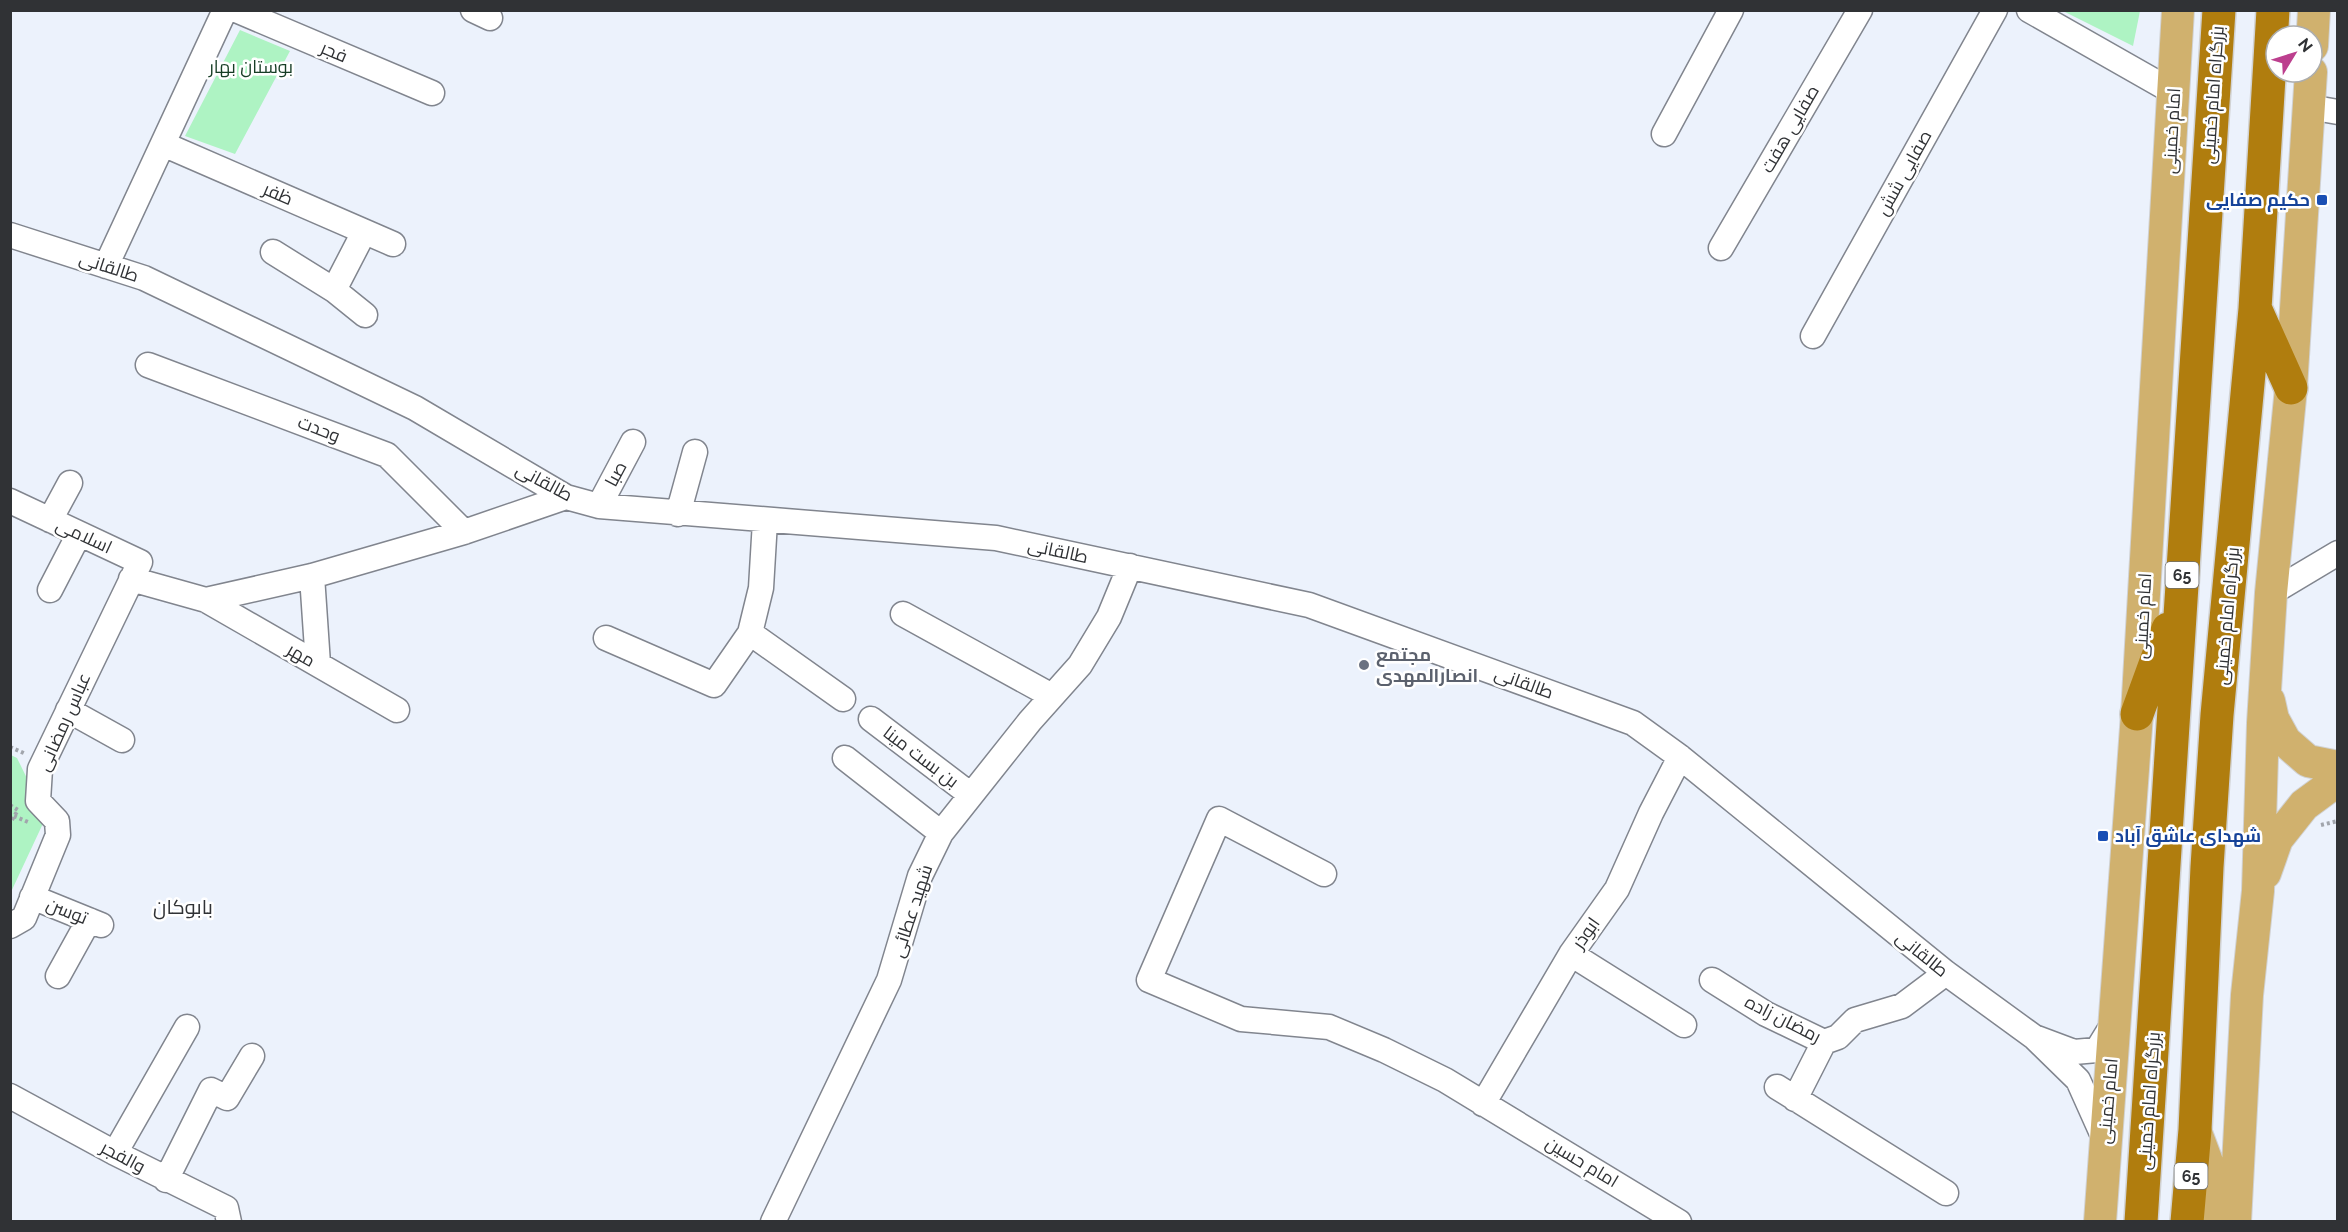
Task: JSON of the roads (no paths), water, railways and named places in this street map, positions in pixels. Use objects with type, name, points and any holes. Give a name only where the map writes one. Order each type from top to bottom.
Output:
[{"type":"highway","name":"بزرگراه امام خمینی","points":[[2141,1221],[2219,10]]},
{"type":"highway","name":"بزرگراه امام خمینی","points":[[2187,1221],[2195,1130],[2207,867],[2217,727],[2255,309],[2273,10]]},
{"type":"highway","points":[[2255,309],[2291,388]]},
{"type":"highway","points":[[2137,714],[2180,596]]},
{"type":"highway","points":[[2121,1221],[2124,1193],[2147,1140]]},
{"type":"main road","name":"امام خمینی","points":[[2100,1221],[2104,1138],[2115,1022],[2137,714],[2175,93],[2178,10]]},
{"type":"main road","points":[[2235,1221],[2247,994],[2258,891],[2271,593],[2291,388],[2323,109],[2315,84]]},
{"type":"main road","points":[[2266,682],[2273,719],[2285,741],[2308,761],[2337,767]]},
{"type":"main road","points":[[2258,891],[2277,839],[2304,805],[2337,780]]},
{"type":"main road","points":[[2195,1130],[2210,1170],[2208,1221]]},
{"type":"street","points":[[106,266],[225,10]]},
{"type":"street","name":"فجر","points":[[236,10],[432,93]]},
{"type":"street","points":[[1664,134],[1731,10]]},
{"type":"street","name":"صفایی هفت","points":[[1721,248],[1860,10]]},
{"type":"street","name":"صفایی شش","points":[[1813,336],[1995,10]]},
{"type":"street","points":[[2029,10],[2175,93]]},
{"type":"street","name":"ظفر","points":[[162,144],[393,244]]},
{"type":"street","points":[[334,290],[364,232]]},
{"type":"street","name":"طالقانی","points":[[10,235],[144,278],[415,408],[566,497],[599,506],[996,538],[1130,566],[1309,605],[1633,723],[1680,757],[1946,973],[2034,1037]]},
{"type":"street","points":[[273,252],[334,290],[365,315]]},
{"type":"street","name":"وحدت","points":[[148,365],[387,455],[464,532]]},
{"type":"street","name":"صبا","points":[[599,506],[633,442]]},
{"type":"street","points":[[678,513],[695,452]]},
{"type":"street","points":[[50,520],[70,483]]},
{"type":"street","points":[[131,579],[206,600],[312,576],[464,532],[566,497]]},
{"type":"street","name":"اسلامی","points":[[10,501],[140,562],[131,579]]},
{"type":"street","points":[[606,638],[714,685],[750,633],[760,588],[765,521]]},
{"type":"street","points":[[50,590],[79,534]]},
{"type":"street","points":[[2271,593],[2337,553]]},
{"type":"street","name":"شهید عطائی","points":[[773,1221],[889,980],[920,876],[941,833],[1029,721],[1080,665],[1104,627],[1130,566]]},
{"type":"street","points":[[312,576],[318,664]]},
{"type":"street","name":"عباس رمضانی","points":[[10,926],[24,918],[58,835],[57,821],[38,801],[40,769],[131,579]]},
{"type":"street","name":"مهر","points":[[206,600],[397,710]]},
{"type":"street","points":[[903,614],[1052,696]]},
{"type":"street","points":[[750,633],[843,699]]},
{"type":"street","points":[[68,710],[122,740]]},
{"type":"street","name":"بن بست مینا","points":[[871,719],[971,795]]},
{"type":"street","name":"ابوذر","points":[[1483,1104],[1572,954],[1617,889],[1651,813],[1680,757]]},
{"type":"street","points":[[845,758],[941,833]]},
{"type":"street","name":"امام حسین","points":[[1324,874],[1219,819],[1149,980],[1241,1019],[1329,1027],[1384,1050],[1445,1080],[1679,1221]]},
{"type":"street","name":"توسن","points":[[32,897],[95,922],[58,976]]},
{"type":"street","points":[[1572,954],[1684,1025]]},
{"type":"street","name":"رمضان زاده","points":[[1712,980],[1766,1014],[1824,1042],[1838,1037],[1855,1020],[1902,1006],[1946,973]]},
{"type":"street","points":[[2034,1037],[2074,1052],[2097,1050],[2115,1022]]},
{"type":"street","points":[[115,1154],[187,1027]]},
{"type":"street","points":[[2034,1037],[2078,1080],[2104,1138]]},
{"type":"street","points":[[1824,1042],[1786,1093],[1946,1193]]},
{"type":"street","points":[[166,1180],[211,1090],[227,1098],[252,1056]]},
{"type":"street","name":"والفجر","points":[[10,1096],[115,1154],[226,1208],[229,1221]]},
{"type":"place","name":"حکیم صفایی","points":[[2322,200]]},
{"type":"place","name":"مجتمع انصارالمهدی","points":[[1364,665]]},
{"type":"place","name":"شهدای عاشق آباد","points":[[2103,836]]},
{"type":"district","name":"بابوکان","points":[[183,907]]},
{"type":"park label","name":"بوستان بهار","points":[[251,67]]}]
